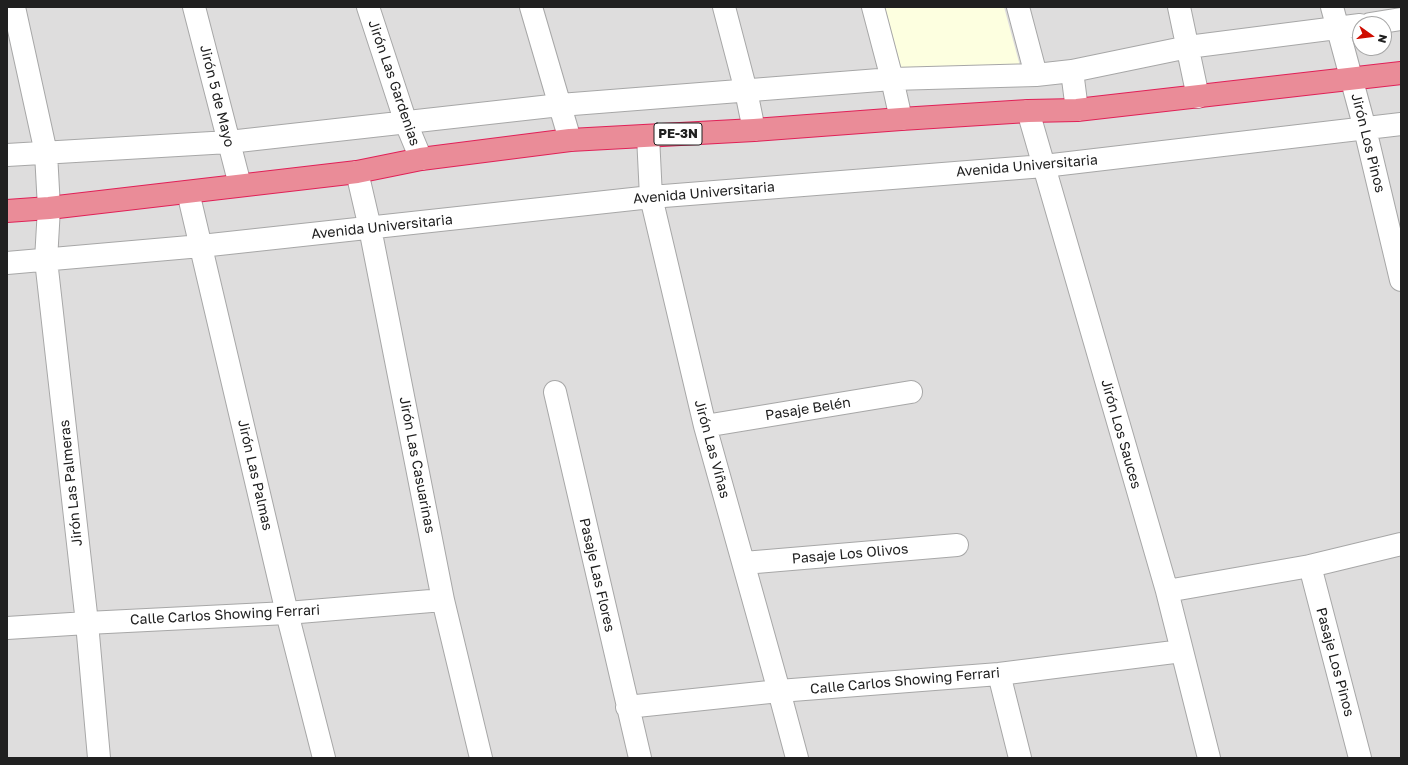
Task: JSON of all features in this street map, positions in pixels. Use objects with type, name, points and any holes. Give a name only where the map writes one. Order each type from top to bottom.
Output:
[{"type":"highway","name":"PE-3N","points":[[7,212],[357,172],[421,159],[570,140],[754,130],[1028,111],[1077,110],[1401,73]]},
{"type":"street","name":"Jirón Las Palmeras","points":[[14,7],[46,153],[49,208],[46,260],[87,623],[100,758]]},
{"type":"street","name":"Jirón 5 de Mayo","points":[[194,7],[240,185]]},
{"type":"street","name":"Jirón Las Gardenias","points":[[368,7],[406,123],[421,159]]},
{"type":"street","points":[[531,7],[570,140]]},
{"type":"street","points":[[724,7],[746,91],[754,130]]},
{"type":"street","points":[[872,7],[892,79],[901,119]]},
{"type":"street","points":[[1018,7],[1036,75]]},
{"type":"street","points":[[1179,7],[1198,97]]},
{"type":"street","name":"Jirón Los Pinos","points":[[1332,7],[1365,129],[1401,280]]},
{"type":"street","points":[[7,155],[229,142],[560,105],[892,79],[1036,75],[1072,71],[1188,47],[1352,26]]},
{"type":"street","points":[[1072,71],[1077,110]]},
{"type":"street","name":"Jirón Los Sauces","points":[[1028,111],[1167,591],[1210,758]]},
{"type":"street","name":"Avenida Universitaria","points":[[7,263],[201,246],[651,197],[1044,166],[1401,124]]},
{"type":"street","name":"Jirón Las Viñas","points":[[648,136],[651,197],[705,426],[797,758]]},
{"type":"street","name":"Jirón Las Casuarinas","points":[[357,172],[370,228],[443,600],[482,758]]},
{"type":"street","name":"Jirón Las Palmas","points":[[188,192],[287,613],[324,758]]},
{"type":"street","name":"Pasaje Las Flores","points":[[556,392],[640,758]]},
{"type":"street","name":"Pasaje Belén","points":[[705,426],[911,392]]},
{"type":"street","points":[[1167,591],[1310,566],[1401,544]]},
{"type":"street","name":"Pasaje Los Olivos","points":[[744,563],[957,545]]},
{"type":"street","name":"Pasaje Los Pinos","points":[[1310,566],[1360,758]]},
{"type":"street","name":"Calle Carlos Showing Ferrari","points":[[7,628],[287,613],[443,600]]},
{"type":"street","name":"Calle Carlos Showing Ferrari","points":[[627,706],[779,691],[999,674],[1182,651]]},
{"type":"street","points":[[999,674],[1020,758]]},
{"type":"shaded area","points":[[7,7],[1401,7],[1401,758],[7,758]]},
{"type":"shaded area","points":[[885,7],[1004,7],[1020,66],[902,71]]}]
